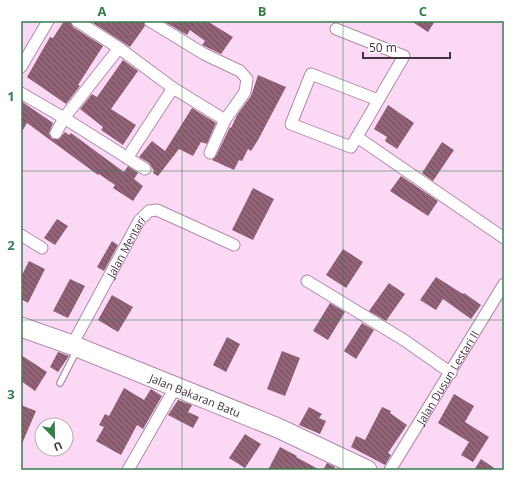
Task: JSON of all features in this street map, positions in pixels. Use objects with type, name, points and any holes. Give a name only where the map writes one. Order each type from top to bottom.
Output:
[{"type":"highway","name":"Jalan Bakaran Batu","points":[[21,327],[75,346],[175,388],[278,428],[367,470]]},
{"type":"street","points":[[21,67],[48,21]]},
{"type":"street","points":[[77,21],[118,48],[173,88],[225,120]]},
{"type":"street","points":[[150,21],[204,54],[245,76],[247,84],[245,92],[225,120],[210,153]]},
{"type":"street","points":[[336,29],[404,56],[351,147],[291,124],[311,74],[378,100]]},
{"type":"street","points":[[56,133],[64,118],[118,48]]},
{"type":"street","points":[[127,158],[173,88]]},
{"type":"street","points":[[21,93],[145,169]]},
{"type":"street","points":[[357,137],[504,238]]},
{"type":"street","name":"Jalan Mentari","points":[[75,346],[139,221],[149,211],[157,210],[234,245]]},
{"type":"street","points":[[21,235],[42,248]]},
{"type":"street","points":[[307,281],[404,340],[451,373]]},
{"type":"street","name":"Jalan Dusun Lestari II","points":[[390,470],[451,373],[504,284]]},
{"type":"street","points":[[128,470],[175,388]]},
{"type":"lane","points":[[60,383],[75,346]]},
{"type":"building","points":[[64,21],[70,21],[73,27],[103,46],[78,85],[80,86],[66,104],[27,77],[50,37],[53,38]]},
{"type":"building","points":[[90,21],[143,21],[145,26],[130,47]]},
{"type":"building","points":[[163,21],[207,21],[233,37],[221,54],[202,45],[205,41],[190,30],[187,35]]},
{"type":"building","points":[[411,21],[435,21],[428,32]]},
{"type":"building","points":[[123,60],[138,71],[111,109],[136,125],[123,145],[101,130],[103,127],[80,109],[92,94],[97,97]]},
{"type":"building","points":[[258,75],[286,87],[258,140],[251,151],[248,149],[242,161],[239,160],[234,170],[212,160],[216,156],[237,115],[251,96]]},
{"type":"building","points":[[21,101],[53,123],[49,133],[52,139],[59,139],[65,132],[69,135],[71,133],[124,172],[128,166],[138,173],[134,179],[143,186],[133,201],[113,188],[115,185],[99,174],[98,175],[27,123],[21,133]]},
{"type":"building","points":[[388,105],[414,123],[397,149],[385,141],[387,137],[374,129]]},
{"type":"building","points":[[192,108],[216,123],[207,144],[201,142],[193,156],[179,149],[158,176],[153,173],[154,171],[149,163],[139,157],[152,141],[165,151]]},
{"type":"building","points":[[442,142],[454,150],[433,181],[422,173]]},
{"type":"building","points":[[401,176],[438,201],[428,216],[390,191]]},
{"type":"building","points":[[253,188],[274,199],[253,240],[232,230]]},
{"type":"building","points":[[57,219],[68,226],[55,245],[44,238]]},
{"type":"building","points":[[112,241],[118,245],[104,271],[97,267]]},
{"type":"building","points":[[343,249],[363,262],[346,288],[326,275]]},
{"type":"building","points":[[29,261],[45,269],[28,303],[21,299],[21,277]]},
{"type":"building","points":[[436,277],[463,294],[464,293],[481,305],[471,319],[443,299],[436,310],[420,300]]},
{"type":"building","points":[[70,279],[85,286],[68,318],[53,311]]},
{"type":"building","points":[[389,283],[405,294],[386,321],[369,311]]},
{"type":"building","points":[[112,295],[133,307],[118,332],[98,320]]},
{"type":"building","points":[[330,303],[345,312],[328,340],[313,331]]},
{"type":"building","points":[[362,323],[374,330],[356,359],[344,351]]},
{"type":"building","points":[[227,337],[240,344],[226,372],[213,365]]},
{"type":"building","points":[[282,351],[300,358],[285,396],[267,389]]},
{"type":"building","points":[[58,352],[69,356],[58,372],[50,367]]},
{"type":"building","points":[[21,355],[47,372],[35,391],[21,381]]},
{"type":"building","points":[[124,388],[144,400],[151,389],[162,396],[143,429],[137,425],[121,455],[96,441],[104,427],[99,425],[105,414],[109,416]]},
{"type":"building","points":[[454,394],[474,406],[465,422],[489,437],[473,462],[461,455],[469,442],[438,423]]},
{"type":"building","points":[[178,400],[192,405],[188,412],[199,417],[193,428],[168,415]]},
{"type":"building","points":[[21,405],[36,411],[21,446]]},
{"type":"building","points":[[309,407],[322,414],[319,418],[326,421],[320,434],[299,425]]},
{"type":"building","points":[[382,407],[391,411],[390,413],[407,425],[388,453],[391,455],[385,465],[351,447],[356,436],[365,440]]},
{"type":"building","points":[[245,434],[261,444],[245,468],[229,458]]},
{"type":"building","points":[[280,447],[297,456],[296,457],[320,470],[268,470]]},
{"type":"building","points":[[481,459],[497,470],[474,470]]},
{"type":"building","points":[[327,463],[335,467],[334,470],[323,470]]}]
